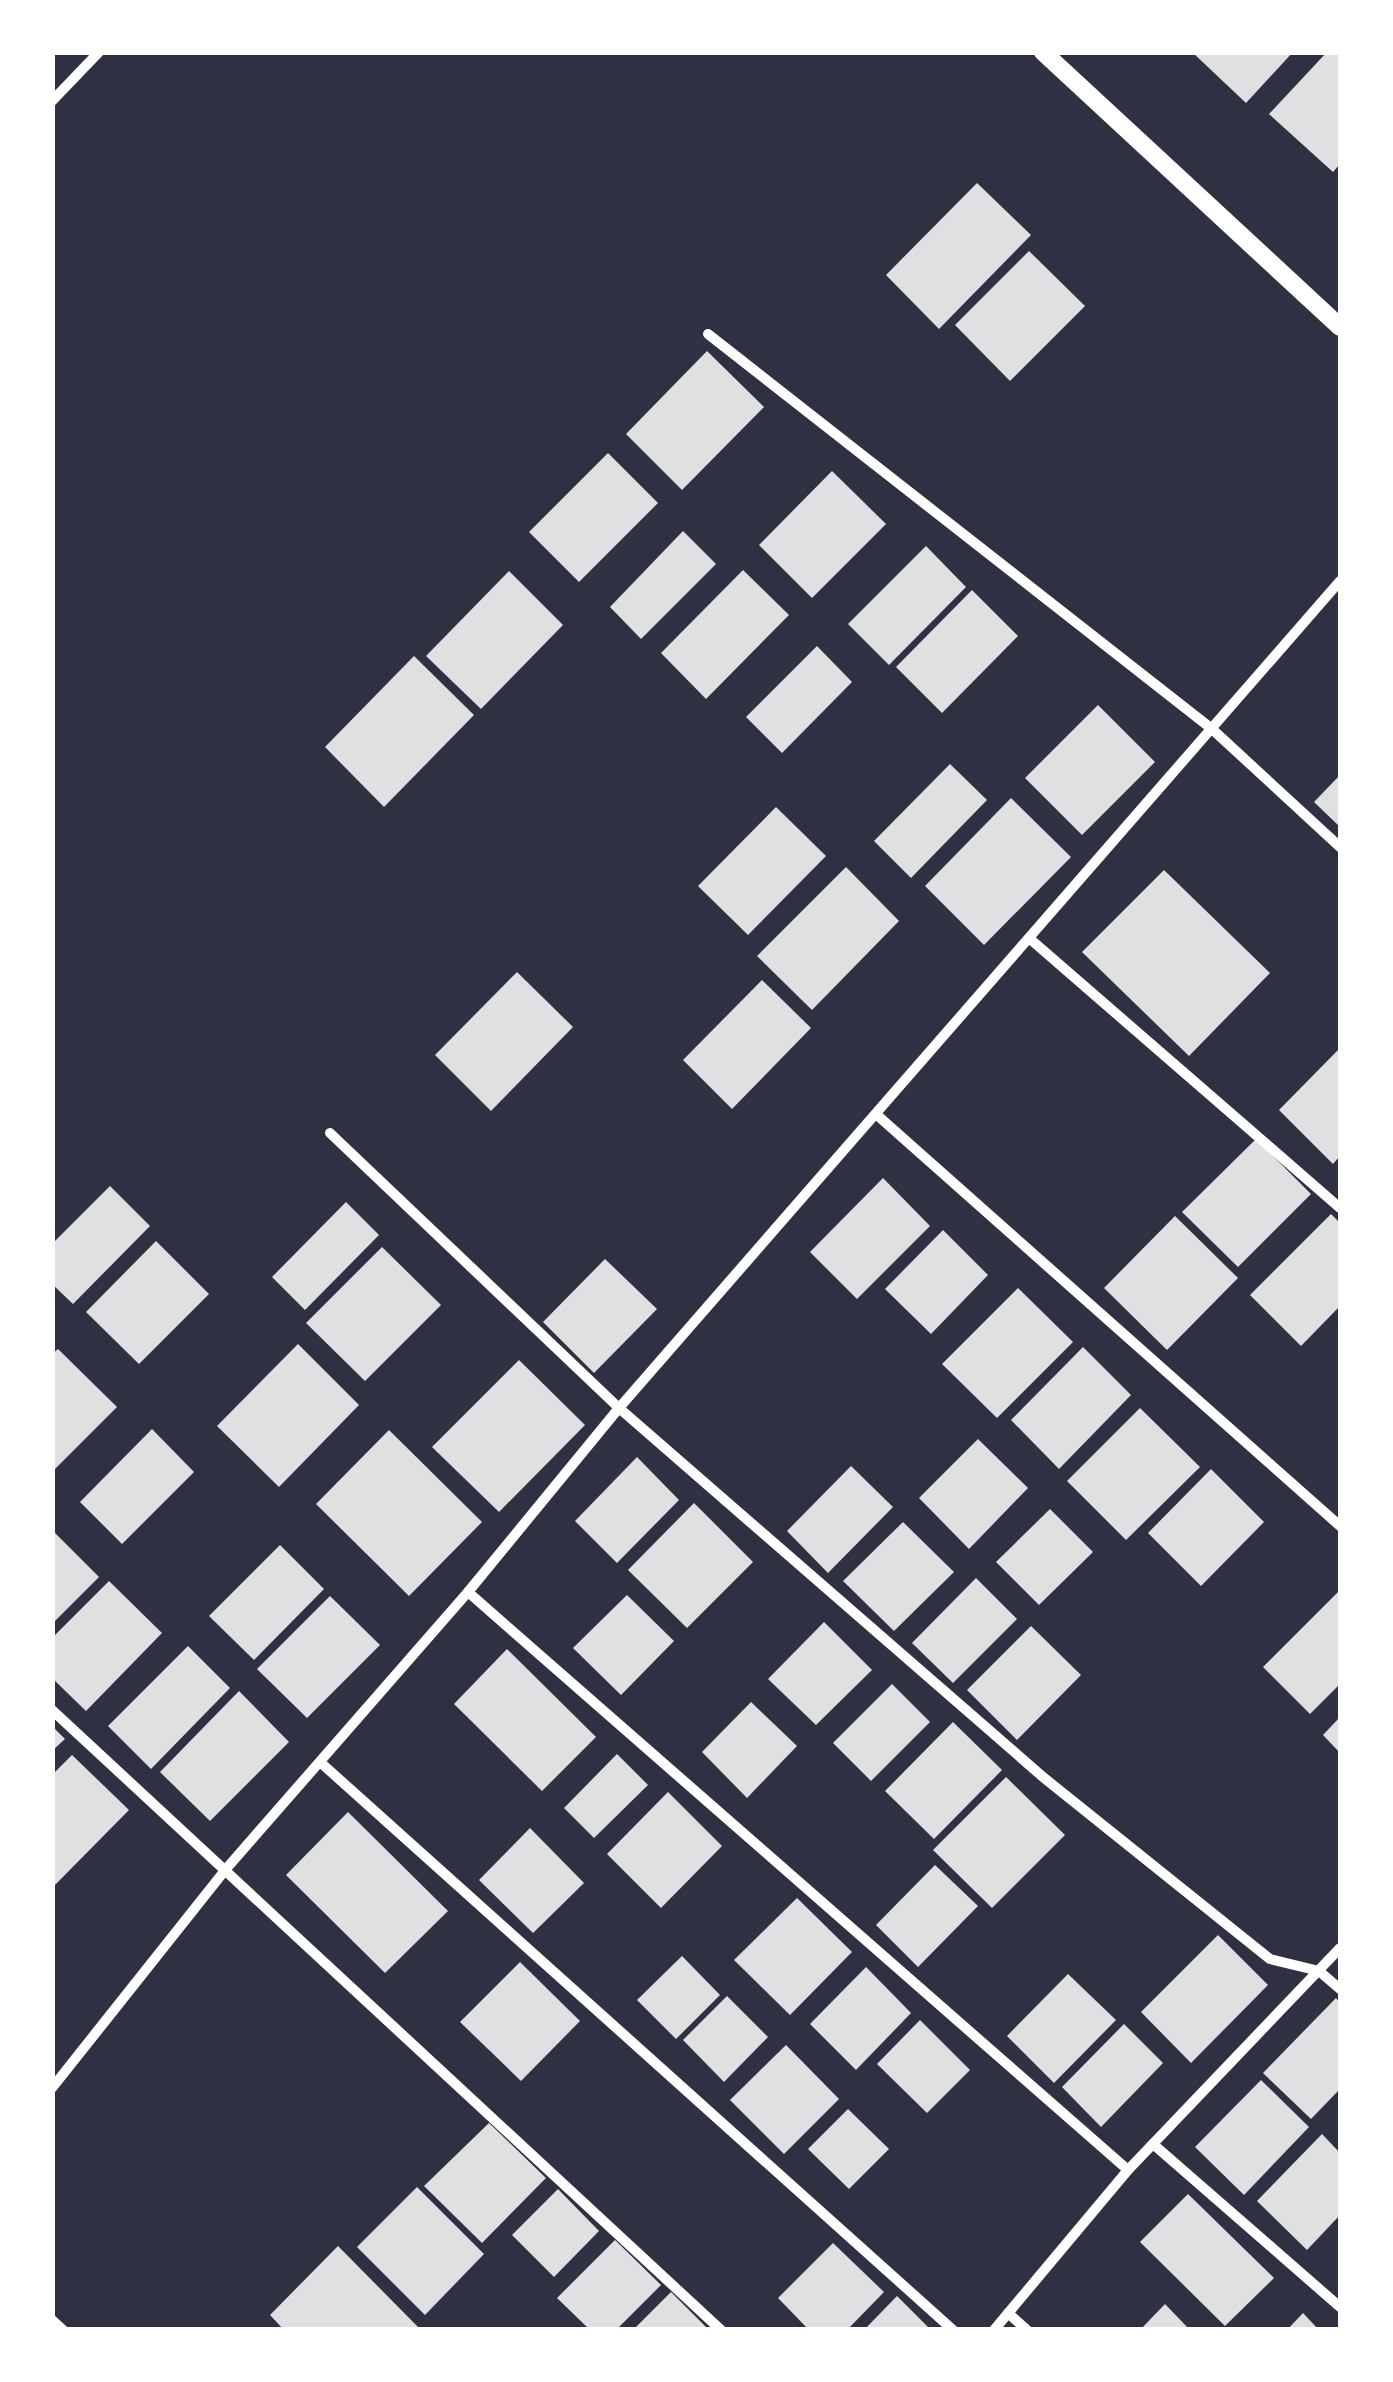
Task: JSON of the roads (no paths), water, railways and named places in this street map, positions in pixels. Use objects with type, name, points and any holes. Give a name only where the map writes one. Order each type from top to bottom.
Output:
[{"type":"street","points":[[52,101],[99,52]]},
{"type":"street","points":[[1043,52],[1340,327]]},
{"type":"street","points":[[708,334],[1212,729],[1340,847]]},
{"type":"street","points":[[52,2088],[226,1869],[468,1592],[619,1408],[1340,582]]},
{"type":"street","points":[[1029,938],[1340,1208]]},
{"type":"street","points":[[877,1115],[1340,1526]]},
{"type":"street","points":[[330,1132],[619,1408],[1042,1777],[1270,1959],[1319,1970],[1340,1989]]},
{"type":"street","points":[[468,1592],[1128,2170]]},
{"type":"street","points":[[52,1710],[721,2330]]},
{"type":"street","points":[[320,1762],[954,2330]]},
{"type":"street","points":[[994,2330],[1128,2170],[1340,1948]]},
{"type":"street","points":[[1153,2144],[1340,2308]]},
{"type":"street","points":[[1008,2313],[1027,2330]]},
{"type":"street","points":[[52,2320],[63,2330]]}]
